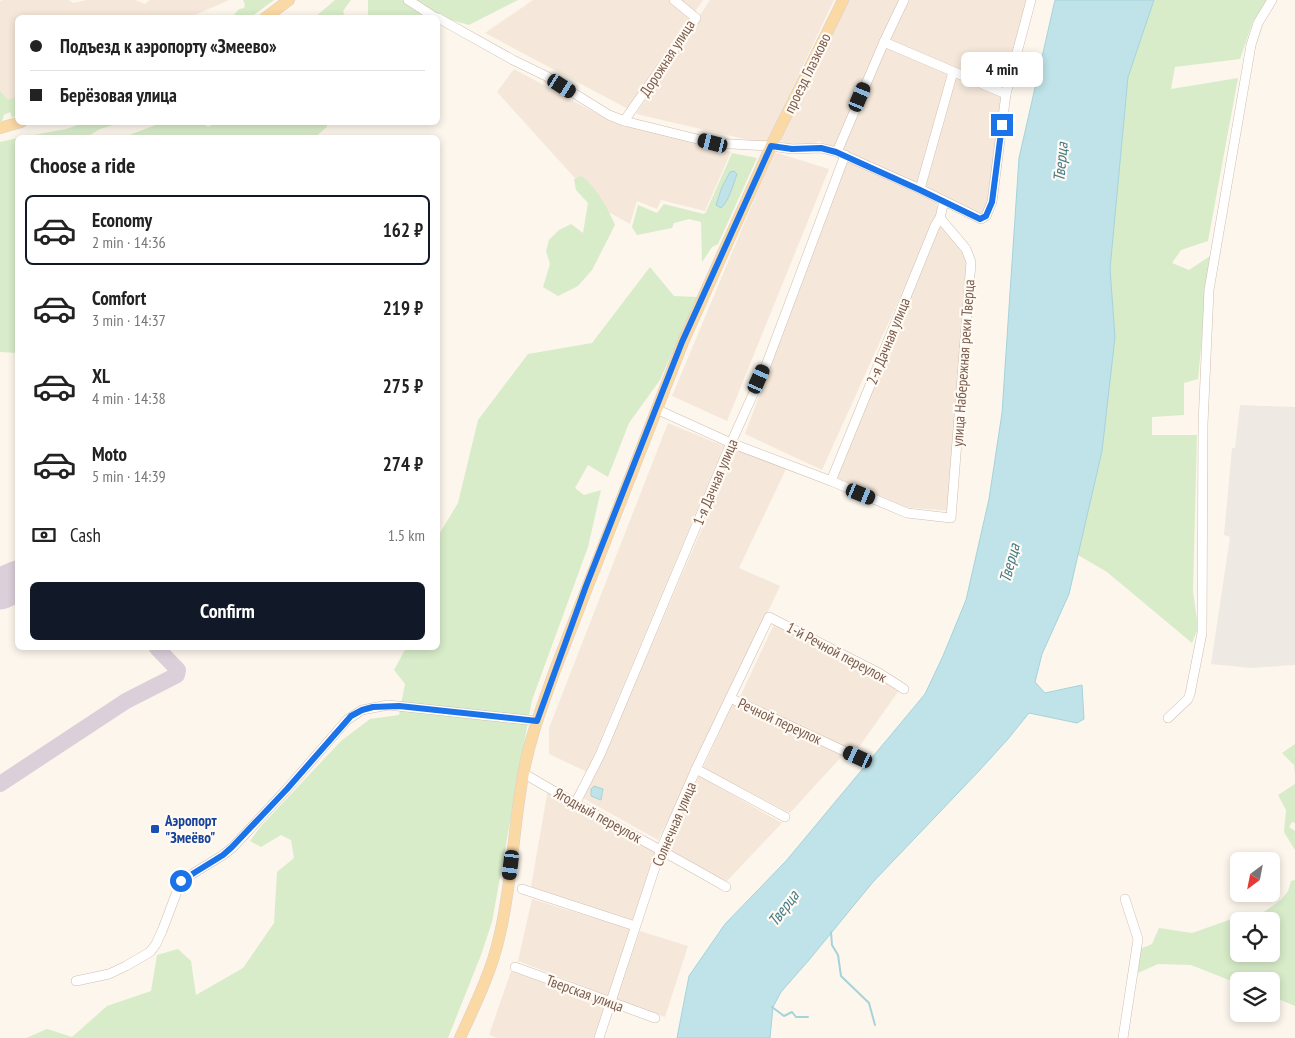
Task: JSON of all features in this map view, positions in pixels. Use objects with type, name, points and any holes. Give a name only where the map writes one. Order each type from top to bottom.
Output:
[{"type":"main road","points":[[269,15],[290,0]]},
{"type":"main road","name":"проезд Глазково","points":[[460,1038],[486,981],[499,939],[505,913],[523,773],[537,721],[586,586],[682,342],[771,146],[843,0]]},
{"type":"main road","points":[[0,128],[15,124]]},
{"type":"street","points":[[408,0],[432,15]]},
{"type":"street","name":"Дорожная улица","points":[[624,121],[696,18],[674,0]]},
{"type":"street","name":"1-я Дачная улица","points":[[575,804],[600,755],[766,363],[841,154],[884,42],[904,0]]},
{"type":"street","points":[[440,20],[546,76],[609,115],[624,121],[713,143],[792,149],[821,148],[841,154],[980,219],[986,216],[992,202],[1006,94],[1031,0]]},
{"type":"street","points":[[1168,718],[1188,699],[1190,694],[1202,633],[1203,424],[1210,281],[1251,45],[1258,23],[1272,0]]},
{"type":"street","points":[[884,42],[1006,94]]},
{"type":"street","points":[[920,190],[953,72]]},
{"type":"street","name":"2-я Дачная улица","points":[[831,481],[931,235],[940,218],[944,201]]},
{"type":"street","name":"улица Набережная реки Тверца","points":[[831,481],[907,513],[951,518],[971,262],[966,250],[940,218]]},
{"type":"street","points":[[656,409],[731,443],[831,481]]},
{"type":"street","name":"1-й Речной переулок","points":[[769,617],[879,673],[904,689]]},
{"type":"street","name":"Солнечная улица","points":[[599,1038],[661,849],[696,770],[769,617]]},
{"type":"street","name":"Речной переулок","points":[[730,698],[858,757]]},
{"type":"street","points":[[76,981],[109,974],[150,952],[162,931],[181,881],[223,855],[232,847],[287,789],[347,720],[356,713],[380,706],[399,706],[537,721]]},
{"type":"street","points":[[696,770],[785,817]]},
{"type":"street","name":"Ягодный переулок","points":[[523,773],[575,804],[661,849],[726,887]]},
{"type":"street","points":[[522,889],[635,926]]},
{"type":"street","points":[[1123,1038],[1138,940],[1125,899]]},
{"type":"street","name":"Тверская улица","points":[[514,968],[655,1018]]},
{"type":"shaded area","points":[[69,0],[73,3],[87,0],[135,0],[145,4],[150,0],[229,0],[195,15],[15,15],[15,100],[0,105],[0,1]]},
{"type":"shaded area","points":[[533,0],[703,0],[628,109],[485,33]]},
{"type":"shaded area","points":[[710,0],[834,0],[766,144],[636,114]]},
{"type":"shaded area","points":[[844,0],[901,0],[835,149],[819,141],[811,146],[787,145],[779,139]]},
{"type":"shaded area","points":[[906,0],[1028,0],[1004,90],[887,40]]},
{"type":"shaded area","points":[[885,45],[950,73],[918,186],[841,151]]},
{"type":"shaded area","points":[[514,69],[614,123],[731,152],[705,211],[661,200],[657,209],[637,201],[630,224],[603,209],[497,92]]},
{"type":"shaded area","points":[[957,75],[1003,95],[990,199],[985,214],[980,217],[923,188]]},
{"type":"shaded area","points":[[774,152],[829,169],[727,421],[672,396]]},
{"type":"shaded area","points":[[846,159],[935,198],[939,211],[822,470],[745,434]]},
{"type":"shaded area","points":[[941,224],[963,248],[967,259],[950,511],[901,507],[834,480],[937,226]]},
{"type":"shaded area","points":[[1240,405],[1295,407],[1295,665],[1251,668],[1211,664],[1230,537],[1224,535],[1232,448],[1235,448]]},
{"type":"shaded area","points":[[668,423],[724,446],[587,772],[549,754],[549,728]]},
{"type":"shaded area","points":[[737,447],[786,469],[739,568],[780,586],[691,776],[658,840],[581,797],[601,763]]},
{"type":"shaded area","points":[[775,622],[900,689],[854,754],[739,699]]},
{"type":"shaded area","points":[[733,703],[843,755],[790,813],[703,768]]},
{"type":"shaded area","points":[[699,776],[782,823],[726,882],[665,847]]},
{"type":"shaded area","points":[[548,789],[655,851],[633,920],[531,887]]},
{"type":"shaded area","points":[[532,899],[630,929],[609,996],[518,961]]},
{"type":"shaded area","points":[[640,931],[688,946],[665,1017],[615,1000]]},
{"type":"shaded area","points":[[511,971],[605,1005],[594,1038],[497,1038],[489,1035]]},
{"type":"green space","points":[[243,0],[274,0],[254,15],[234,15],[239,9],[244,8]]},
{"type":"green space","points":[[335,0],[351,0],[343,11],[344,15],[317,15]]},
{"type":"green space","points":[[368,0],[518,0],[469,25],[440,17],[440,15],[426,13],[420,15],[368,15]]},
{"type":"green space","points":[[1154,0],[1268,0],[1253,21],[1240,59],[1175,67],[1171,89],[1238,78],[1208,241],[1181,250],[1172,263],[1189,270],[1210,256],[1198,379],[1184,383],[1184,415],[1152,417],[1152,435],[1197,435],[1193,591],[1198,628],[1192,643],[1107,572],[1078,555],[1102,451],[1115,337],[1110,269],[1128,77]]},
{"type":"green space","points":[[0,91],[8,100],[15,98],[15,117],[12,117],[10,112],[4,115],[2,121],[0,121]]},
{"type":"green space","points":[[78,125],[113,125],[100,129],[90,135],[34,135]]},
{"type":"green space","points":[[156,125],[205,125],[208,127],[212,125],[326,125],[327,127],[317,135],[129,135]]},
{"type":"green space","points":[[15,139],[15,353],[0,352],[0,142]]},
{"type":"green space","points":[[732,153],[757,158],[718,244],[712,247],[702,262],[701,222],[689,219],[674,223],[672,228],[637,235],[632,227],[638,205],[657,213],[664,204],[704,214]]},
{"type":"green space","points":[[581,176],[596,192],[615,225],[592,270],[578,286],[558,296],[543,287],[550,264],[546,251],[549,240],[559,230],[571,224],[583,233],[588,203],[576,190],[574,179]]},
{"type":"green space","points":[[650,267],[674,296],[697,297],[660,380],[629,423],[608,477],[588,465],[575,488],[584,495],[601,490],[588,547],[532,700],[492,922],[448,1038],[26,1038],[47,1029],[72,1037],[107,1006],[151,991],[157,955],[178,949],[191,961],[196,995],[243,968],[274,923],[277,872],[294,858],[291,840],[281,835],[261,847],[250,841],[261,826],[341,741],[370,719],[399,715],[405,684],[394,670],[405,650],[440,650],[440,533],[458,503],[478,420],[528,354],[592,343]]},
{"type":"green space","points":[[1295,744],[1295,775],[1294,765],[1282,753]]},
{"type":"green space","points":[[1295,784],[1295,823],[1292,822],[1289,827],[1295,831],[1295,850],[1284,832],[1286,810],[1278,795]]},
{"type":"green space","points":[[1295,880],[1295,1006],[1280,1000],[1280,972],[1230,972],[1230,980],[1191,965],[1158,964],[1138,973],[1140,949],[1152,944],[1159,928],[1192,933],[1230,920],[1230,962],[1280,962],[1280,912],[1264,912],[1280,902],[1288,891],[1291,881]]},
{"type":"water","name":"Тверца","points":[[1055,0],[1154,0],[1128,77],[1110,269],[1115,337],[1102,451],[1069,594],[1042,654],[1035,682],[1045,693],[1082,685],[1084,719],[1077,723],[1029,713],[978,772],[873,882],[781,992],[773,1007],[770,1038],[677,1038],[689,976],[725,924],[786,861],[925,694],[966,600],[989,499],[1002,413],[1019,158]]},
{"type":"water","points":[[734,171],[737,174],[726,201],[721,208],[716,205],[722,187],[730,172]]},
{"type":"water","points":[[594,786],[603,789],[601,800],[591,796],[591,789]]},
{"type":"waterway","points":[[831,932],[832,945],[838,955],[841,976],[869,1003],[875,1025]]},
{"type":"waterway","points":[[772,1007],[784,1016],[792,1012],[796,1017],[808,1017]]},
{"type":"taxiway","points":[[0,784],[126,701],[177,675],[178,670],[159,650]]},
{"type":"runway","points":[[0,589],[15,582]]},
{"type":"place","name":"Аэропорт \"Змеёво\"","points":[[155,829]]},
{"type":"route","points":[[181,881],[223,855],[232,847],[287,789],[347,720],[362,710],[388,705],[537,721],[586,586],[682,342],[732,228],[771,146],[792,149],[821,148],[836,152],[980,219],[986,216],[992,202],[1002,125]]}]
